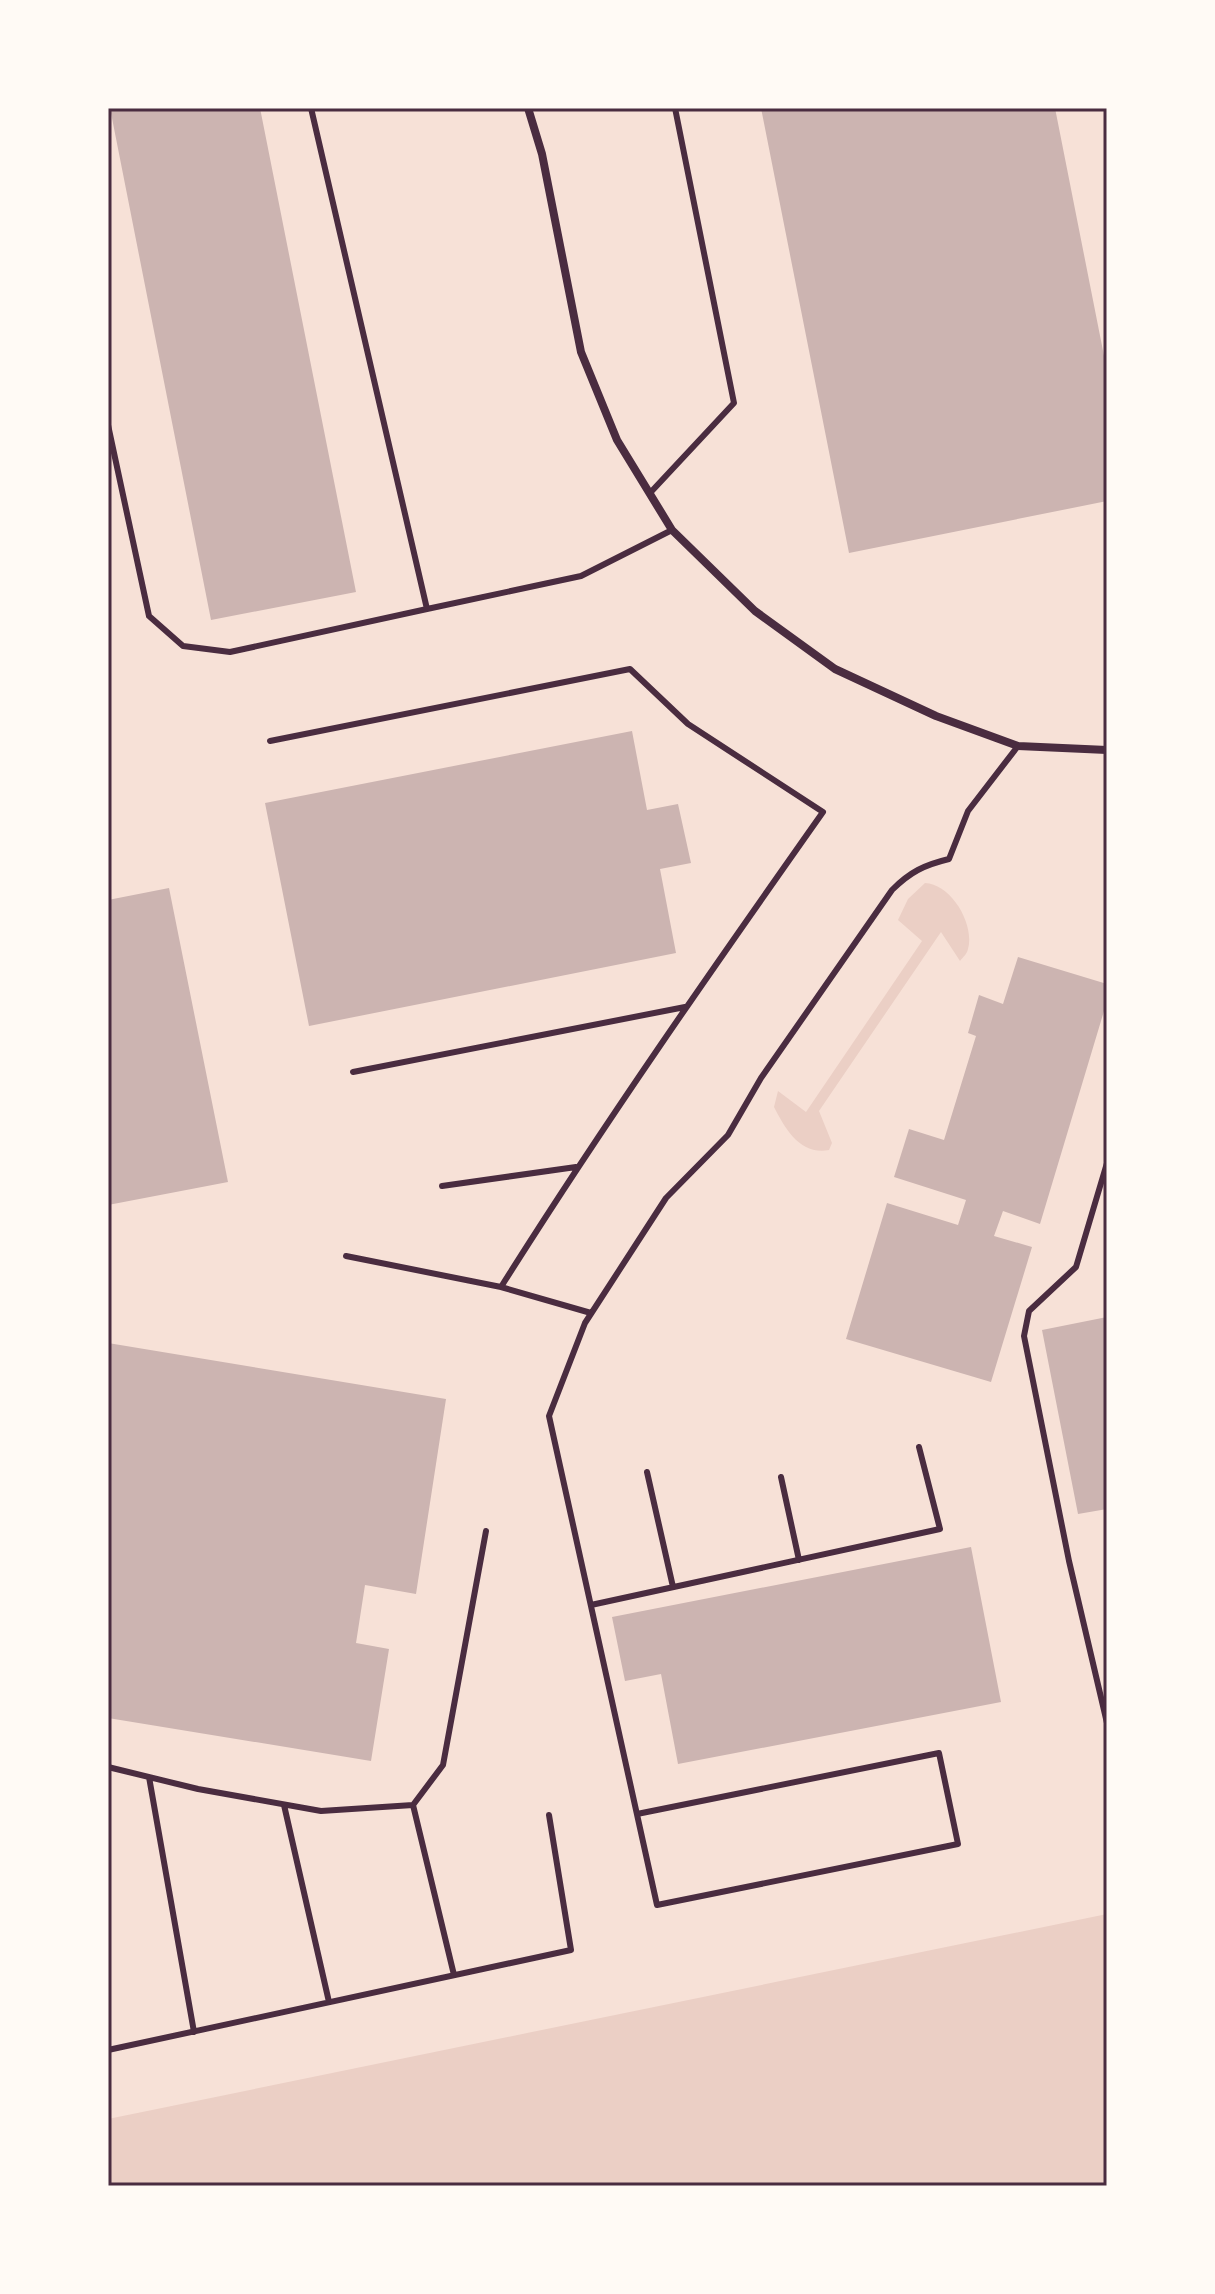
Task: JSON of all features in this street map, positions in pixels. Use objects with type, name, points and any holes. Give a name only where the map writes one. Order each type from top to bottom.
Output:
[{"type":"street","points":[[528,108],[542,154],[581,352],[617,440],[672,530],[755,611],[835,669],[936,716],[1018,746],[1107,750]]},
{"type":"lane","points":[[311,108],[427,609]]},
{"type":"lane","points":[[650,493],[734,403],[675,108]]},
{"type":"lane","points":[[108,425],[149,616],[183,646],[230,652],[581,576],[672,530]]},
{"type":"lane","points":[[270,741],[630,669],[688,724],[823,812],[576,1167],[501,1287]]},
{"type":"lane","points":[[637,1814],[939,1753],[958,1844],[657,1905],[549,1416],[585,1323],[666,1198],[728,1135],[761,1078],[877,908],[908,874],[925,864],[949,859],[968,811],[1018,746]]},
{"type":"lane","points":[[353,1072],[685,1007]]},
{"type":"lane","points":[[1107,1163],[1076,1267],[1029,1311],[1024,1336],[1069,1561],[1107,1723]]},
{"type":"lane","points":[[442,1186],[576,1167]]},
{"type":"lane","points":[[346,1256],[501,1287],[591,1313]]},
{"type":"lane","points":[[591,1605],[940,1529],[919,1447]]},
{"type":"lane","points":[[647,1472],[673,1587]]},
{"type":"lane","points":[[781,1477],[799,1560]]},
{"type":"lane","points":[[108,1767],[321,1811],[413,1805],[443,1765],[486,1531]]},
{"type":"lane","points":[[149,1777],[194,2032]]},
{"type":"lane","points":[[284,1805],[329,2002]]},
{"type":"lane","points":[[413,1805],[454,1975]]},
{"type":"lane","points":[[108,2050],[571,1950],[549,1815]]},
{"type":"shaded area","points":[[925,883],[944,890],[959,907],[968,928],[967,951],[960,961],[941,932],[819,1111],[832,1143],[829,1150],[810,1149],[789,1132],[774,1107],[778,1091],[806,1112],[922,941],[898,920],[908,899]]},
{"type":"shaded area","points":[[1107,1914],[1107,2186],[108,2186],[108,2119]]},
{"type":"building","points":[[110,108],[260,108],[356,592],[211,620]]},
{"type":"building","points":[[761,108],[1055,108],[1107,371],[1107,501],[849,553]]},
{"type":"building","points":[[632,731],[647,810],[678,804],[691,863],[660,869],[676,953],[309,1026],[265,803]]},
{"type":"building","points":[[169,888],[228,1182],[108,1205],[108,900]]},
{"type":"building","points":[[1018,957],[1107,984],[1107,1001],[1040,1224],[1003,1211],[994,1236],[1032,1247],[991,1382],[846,1339],[887,1203],[958,1225],[966,1200],[894,1177],[909,1129],[944,1140],[976,1036],[968,1033],[979,995],[1003,1004]]},
{"type":"building","points":[[1107,1317],[1107,1509],[1078,1514],[1042,1330]]},
{"type":"building","points":[[108,1343],[446,1399],[416,1594],[365,1585],[356,1643],[389,1649],[371,1761],[108,1718]]},
{"type":"building","points":[[971,1547],[1001,1702],[678,1764],[661,1674],[625,1681],[612,1617]]}]
